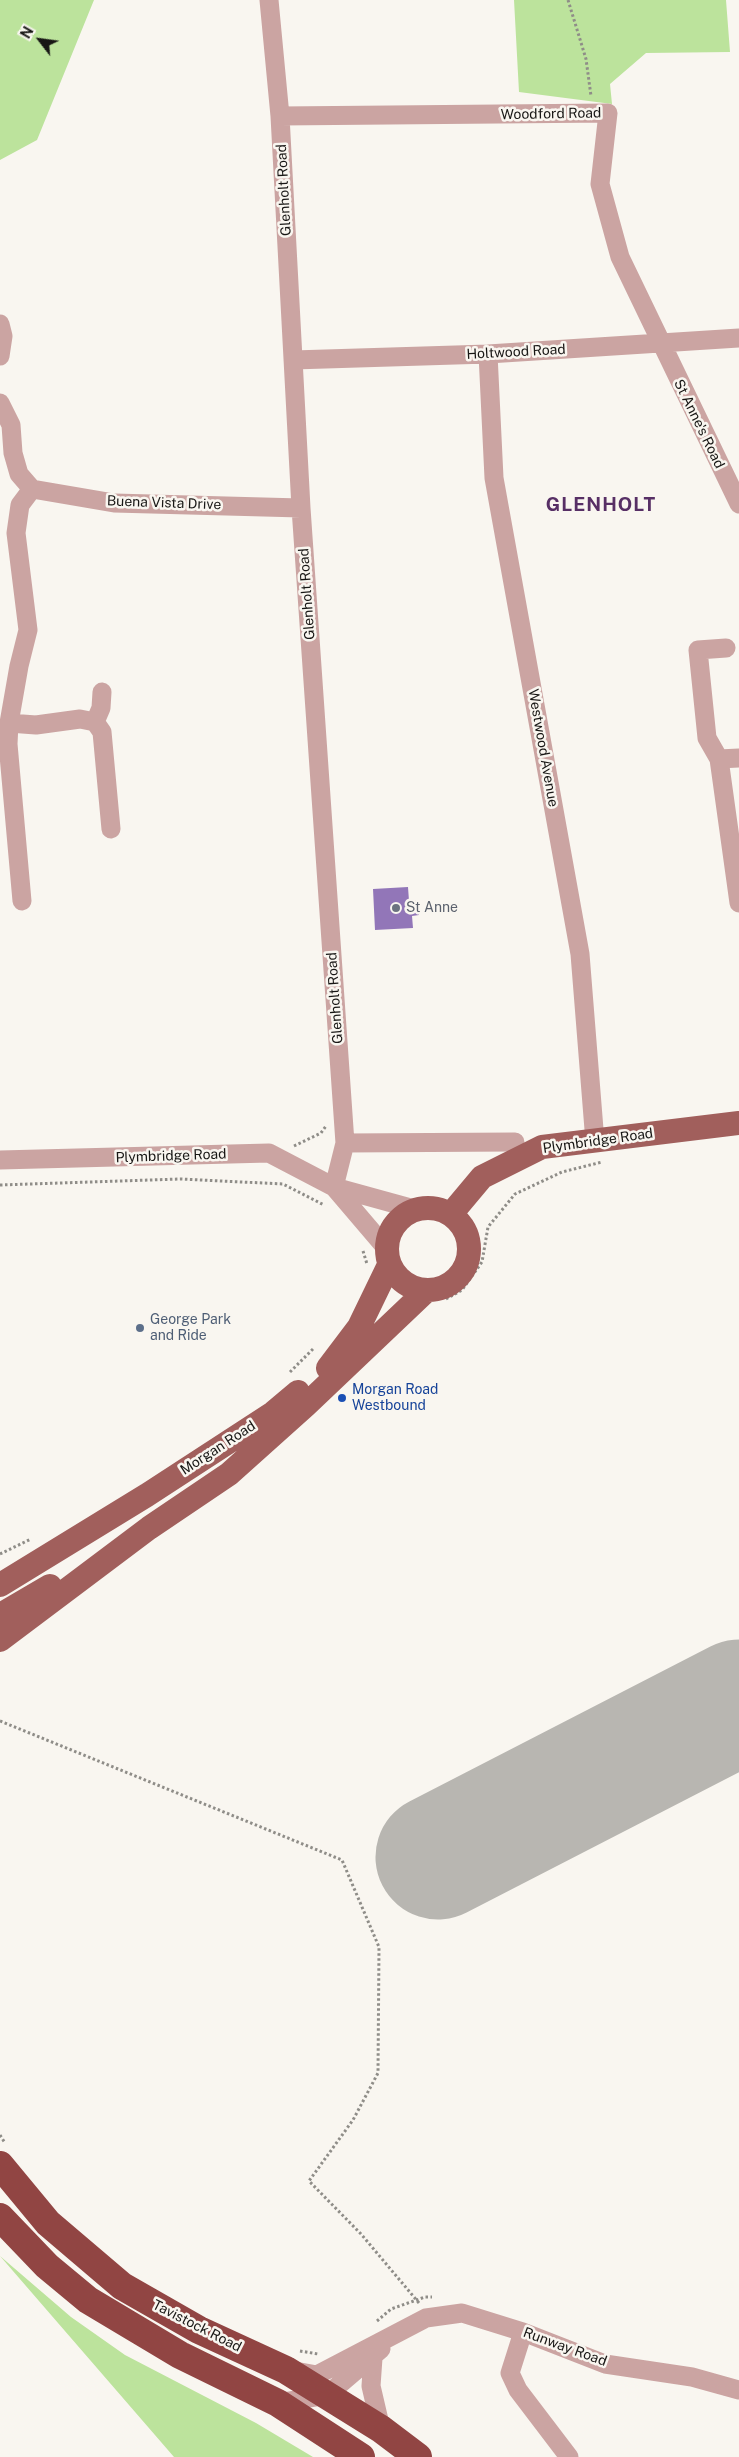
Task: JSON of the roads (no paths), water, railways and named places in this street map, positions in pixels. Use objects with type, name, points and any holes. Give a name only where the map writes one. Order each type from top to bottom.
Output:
[{"type":"highway","name":"Tavistock Road","points":[[5,2157],[48,2223],[122,2286],[199,2330],[288,2360],[327,2395],[381,2429],[418,2457]]},
{"type":"highway","points":[[0,2217],[47,2266],[88,2300],[180,2355],[278,2403],[361,2457]]},
{"type":"main road","name":"Plymbridge Road","points":[[414,1209],[437,1208],[451,1214],[482,1177],[542,1147],[739,1123]]},
{"type":"main road","points":[[382,1261],[389,1233],[399,1219],[414,1209]]},
{"type":"main road","points":[[427,1290],[440,1288],[454,1280],[464,1268],[469,1252],[468,1237],[461,1223],[451,1214]]},
{"type":"main road","name":"Plymbridge Road","points":[[382,1261],[409,1286],[427,1290]]},
{"type":"main road","name":"Morgan Road","points":[[0,1585],[139,1500],[257,1423],[307,1385],[327,1368],[359,1327],[382,1261]]},
{"type":"main road","name":"Morgan Road","points":[[0,1640],[149,1528],[230,1474],[427,1290]]},
{"type":"main road","name":"Morgan Road","points":[[0,1615],[149,1528]]},
{"type":"street","name":"Glenholt Road","points":[[269,0],[280,116],[301,508],[345,1143],[334,1187]]},
{"type":"street","name":"Woodford Road","points":[[280,116],[608,113],[600,184],[620,258],[660,345]]},
{"type":"street","points":[[0,324],[3,336],[0,356]]},
{"type":"street","name":"Holtwood Road","points":[[293,360],[488,354],[660,345],[739,338]]},
{"type":"street","name":"St Anne's Road","points":[[660,345],[739,504]]},
{"type":"street","name":"Westwood Avenue","points":[[488,354],[494,478],[580,954],[595,1142]]},
{"type":"street","points":[[0,404],[12,425],[13,454],[19,474],[32,489],[20,505],[16,533],[28,630],[19,666],[9,723],[8,744],[22,901]]},
{"type":"street","name":"Buena Vista Drive","points":[[32,489],[114,503],[301,508]]},
{"type":"street","points":[[726,648],[698,650],[707,738],[720,759],[739,903]]},
{"type":"street","points":[[95,722],[101,708],[102,692]]},
{"type":"street","points":[[9,723],[36,725],[80,719],[95,722],[102,732],[111,829]]},
{"type":"street","points":[[720,759],[739,758]]},
{"type":"street","points":[[345,1143],[515,1142]]},
{"type":"street","name":"Plymbridge Road","points":[[0,1160],[269,1153],[334,1187],[414,1209]]},
{"type":"street","name":"Plymbridge Road","points":[[334,1187],[382,1261]]},
{"type":"street","name":"Runway Road","points":[[288,2360],[317,2375],[430,2317],[462,2313],[523,2332],[605,2364],[692,2377],[739,2390]]},
{"type":"street","points":[[523,2332],[510,2373],[518,2390],[569,2457]]},
{"type":"street","name":"Runway Road","points":[[278,2403],[327,2395],[373,2358],[395,2334]]},
{"type":"street","points":[[373,2358],[371,2386],[381,2429]]},
{"type":"place","name":"St Anne","points":[[396,908]]},
{"type":"place","name":"George Park and Ride","points":[[140,1328]]},
{"type":"place","name":"Morgan Road Westbound","points":[[342,1398]]},
{"type":"district","name":"GLENHOLT","points":[[601,505]]}]
